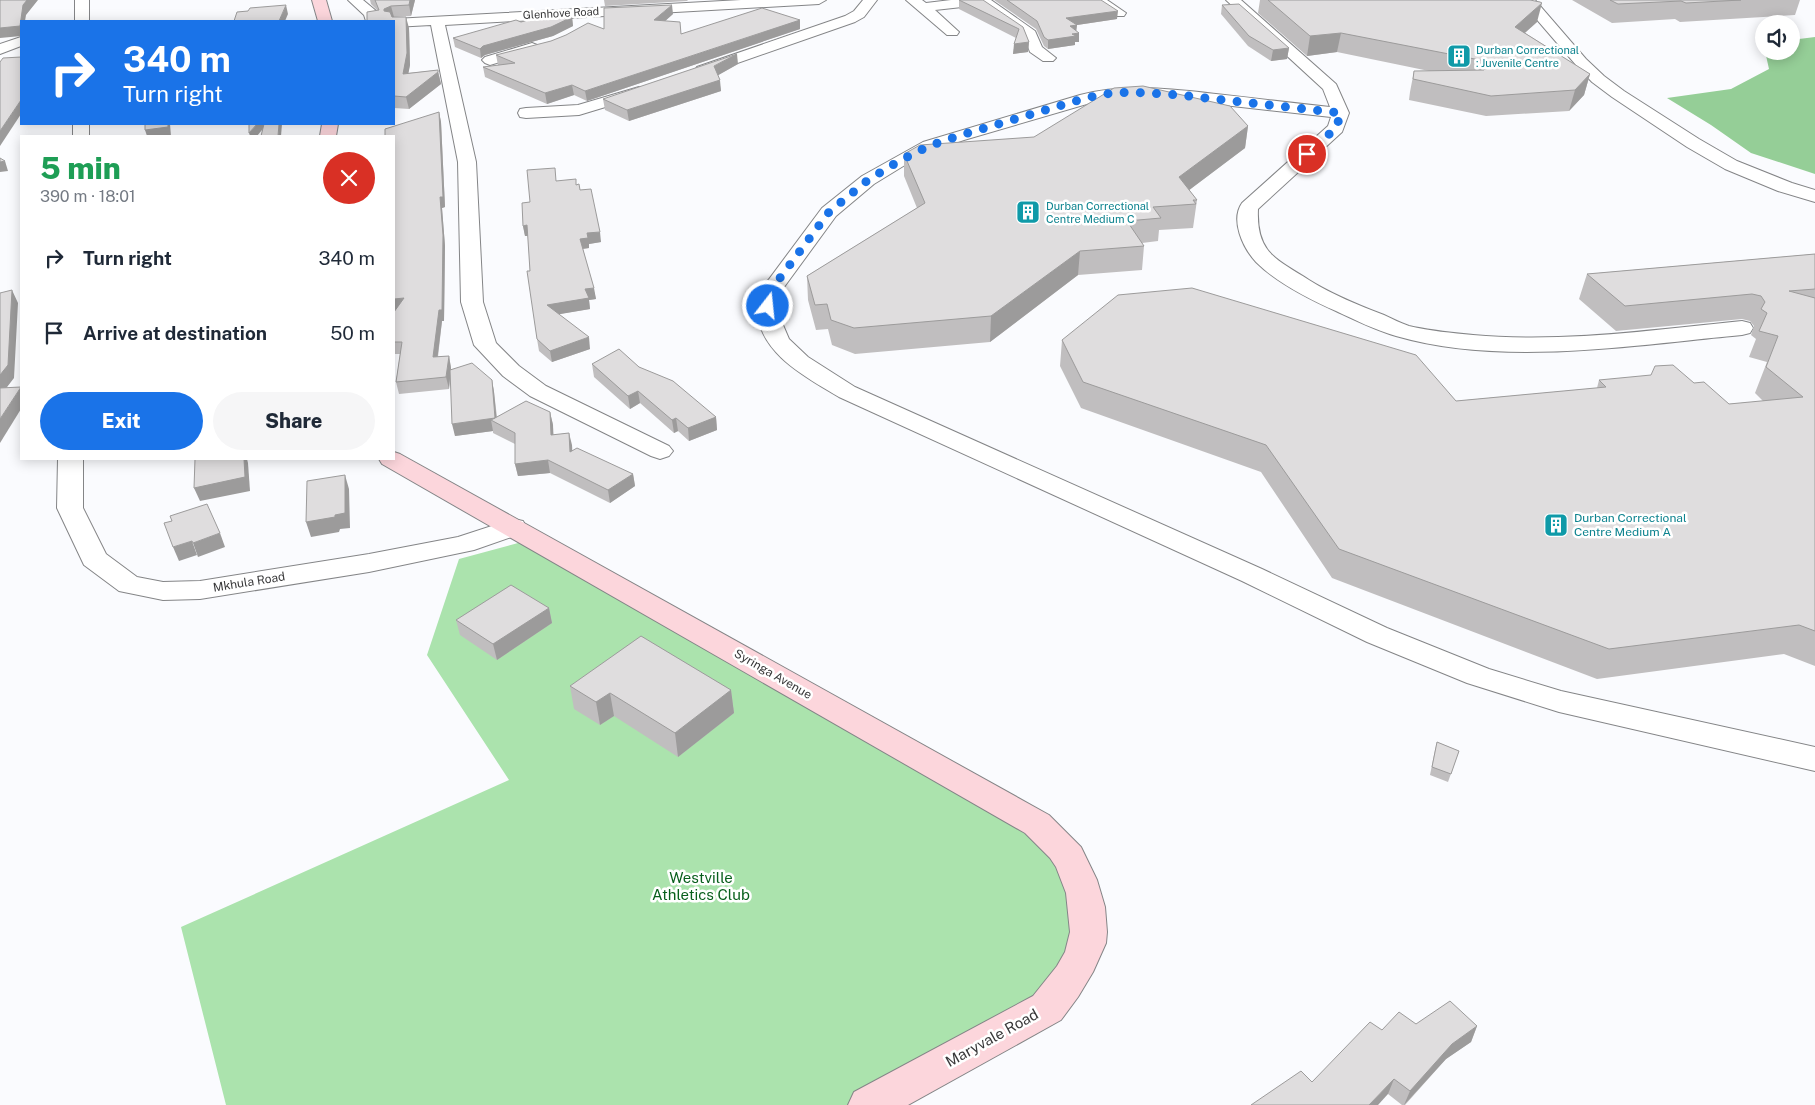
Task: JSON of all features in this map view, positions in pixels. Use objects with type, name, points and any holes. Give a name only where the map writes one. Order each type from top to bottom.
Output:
[{"type":"street","points":[[80,20],[82,0]]},
{"type":"street","points":[[319,0],[325,20]]},
{"type":"street","points":[[355,0],[370,13],[374,20]]},
{"type":"street","name":"Glenhove Road","points":[[395,23],[819,0]]},
{"type":"street","points":[[692,74],[850,19],[859,14],[870,0]]},
{"type":"street","points":[[1097,0],[1118,13]]},
{"type":"street","points":[[1233,0],[1330,87],[1341,113],[1336,128],[1249,207],[1247,224],[1255,250],[1273,266],[1306,288],[1346,308],[1406,332],[1484,342],[1534,344],[1598,342],[1742,328]]},
{"type":"street","points":[[1527,0],[1581,62],[1598,79],[1618,94],[1693,143],[1731,165],[1785,187],[1815,196]]},
{"type":"street","points":[[918,4],[987,1],[1030,34],[1035,48],[1048,58]]},
{"type":"street","points":[[918,4],[952,32]]},
{"type":"street","points":[[587,26],[602,11]]},
{"type":"street","points":[[437,21],[466,162],[472,302],[485,345],[511,371],[538,391],[660,451]]},
{"type":"street","points":[[0,49],[20,41]]},
{"type":"street","points":[[490,60],[550,42]]},
{"type":"street","points":[[526,113],[579,110],[598,106],[656,86]]},
{"type":"street","points":[[1341,113],[1152,92],[1104,94],[1031,113],[936,144],[899,161],[868,180],[829,212],[768,294],[769,318],[779,342],[800,363],[847,392],[1252,575],[1377,635],[1478,676],[1559,701],[1815,759]]},
{"type":"street","name":"Mkhula Road","points":[[70,460],[70,508],[94,559],[129,585],[163,590],[200,590],[369,563],[464,544],[513,527]]},
{"type":"street","name":"Syringa Avenue","points":[[393,460],[1037,824],[1063,850],[1080,879],[1088,924],[1087,942]]},
{"type":"street","name":"Maryvale Road","points":[[869,1105],[1047,1008],[1064,988],[1087,942]]},
{"type":"green space","points":[[1815,37],[1815,174],[1751,153],[1711,125],[1667,98],[1731,89],[1769,69],[1767,60],[1800,60],[1800,39]]},
{"type":"green space","name":"Westville Athletics Club","points":[[529,540],[1036,825],[1078,877],[1072,972],[863,1105],[226,1105],[181,927],[509,780],[427,655],[459,559]]},
{"type":"building","points":[[0,0],[27,0],[23,5],[20,26],[0,28]]},
{"type":"building","points":[[375,0],[410,0],[409,5],[391,6],[384,9],[384,11],[390,12],[392,17],[406,17],[407,53],[403,74],[438,70],[438,72],[406,97],[395,96],[395,20],[367,20],[367,12],[379,10]]},
{"type":"building","points":[[959,0],[983,0],[1023,27],[1029,42],[1014,44],[1019,29]]},
{"type":"building","points":[[1007,0],[1101,0],[1118,11],[1066,18],[1077,25],[1070,26],[1079,33],[1072,34],[1076,36],[1048,40],[1044,37],[1037,21]]},
{"type":"building","name":"Durban Correctional : Juvenile Centre","points":[[1268,0],[1530,0],[1540,2],[1542,3],[1515,27],[1590,74],[1575,90],[1491,96],[1413,79],[1414,71],[1484,70],[1485,61],[1341,33],[1310,36]]},
{"type":"building","points":[[1610,0],[1741,0],[1618,4]]},
{"type":"building","points":[[1239,4],[1289,48],[1273,50],[1249,36],[1222,5]]},
{"type":"building","points":[[286,5],[279,20],[234,20],[237,12],[248,11],[250,8]]},
{"type":"building","points":[[672,5],[654,20],[680,22],[681,34],[762,8],[800,20],[585,91],[572,85],[545,93],[483,67],[515,63],[496,55],[551,41],[588,23],[604,29],[604,8]]},
{"type":"building","points":[[558,12],[572,17],[551,27],[483,46],[480,49],[453,38],[516,20],[521,22]]},
{"type":"building","points":[[737,54],[714,66],[720,80],[627,110],[603,99]]},
{"type":"building","points":[[20,57],[20,101],[0,131],[0,62],[3,58]]},
{"type":"building","name":"Durban Correctional Centre Medium C","points":[[1143,86],[1230,106],[1248,126],[1179,177],[1197,200],[1193,200],[1196,204],[1153,207],[1161,218],[1127,221],[1144,246],[1080,251],[991,316],[854,328],[831,320],[827,304],[815,305],[807,276],[925,203],[904,154],[920,145],[1034,137],[1114,88]]},
{"type":"building","points":[[439,112],[443,197],[440,197],[443,235],[442,310],[439,310],[433,357],[449,356],[446,377],[396,382],[402,342],[395,342],[395,311],[404,298],[395,299],[395,135],[385,135],[385,129]]},
{"type":"building","points":[[145,125],[168,125],[168,127],[145,130]]},
{"type":"building","points":[[249,125],[256,125],[249,133]]},
{"type":"building","points":[[264,125],[279,125],[278,135],[261,135]]},
{"type":"building","points":[[555,168],[556,181],[576,179],[576,185],[579,184],[580,190],[591,189],[600,232],[587,233],[588,238],[580,239],[594,288],[585,289],[589,298],[547,305],[589,337],[550,351],[537,339],[527,271],[530,271],[527,225],[523,226],[522,203],[530,202],[527,170]]},
{"type":"building","name":"Durban Correctional Centre Medium A","points":[[1815,254],[1815,289],[1789,291],[1815,298],[1815,631],[1799,625],[1609,649],[1339,549],[1266,445],[1083,382],[1062,340],[1118,295],[1192,288],[1416,355],[1456,401],[1606,387],[1599,380],[1651,375],[1655,366],[1673,365],[1694,383],[1704,382],[1729,404],[1803,397],[1766,367],[1778,336],[1759,331],[1767,313],[1761,309],[1765,302],[1761,296],[1752,294],[1625,306],[1587,274]]},
{"type":"building","points":[[12,290],[8,365],[0,375],[0,293]]},
{"type":"building","points":[[619,349],[639,367],[673,381],[716,417],[688,428],[676,418],[672,420],[638,391],[628,396],[592,364]]},
{"type":"building","points":[[472,363],[492,380],[495,418],[452,424],[450,370]]},
{"type":"building","points":[[20,387],[0,419],[0,388]]},
{"type":"building","points":[[526,401],[550,412],[551,435],[569,433],[570,452],[577,448],[633,474],[608,490],[548,460],[515,464],[515,433],[491,420]]},
{"type":"building","points":[[195,460],[244,460],[245,477],[194,488]]},
{"type":"building","points":[[345,475],[345,513],[335,515],[335,517],[306,522],[307,481]]},
{"type":"building","points":[[207,504],[220,533],[193,543],[192,541],[173,547],[164,523],[172,521],[170,516]]},
{"type":"building","points":[[511,585],[549,608],[493,644],[456,620]]},
{"type":"building","points":[[641,636],[731,690],[675,733],[610,693],[596,702],[570,686]]},
{"type":"building","points":[[1437,742],[1459,751],[1451,774],[1432,767]]},
{"type":"building","points":[[1450,1001],[1477,1026],[1452,1044],[1410,1091],[1394,1079],[1369,1105],[1251,1105],[1301,1071],[1312,1082],[1370,1022],[1382,1030],[1399,1012],[1416,1024]]},
{"type":"place","name":"Durban Correctional : Juvenile Centre","points":[[1459,56]]},
{"type":"place","name":"Durban Correctional Centre Medium C","points":[[1028,212]]},
{"type":"place","name":"Durban Correctional Centre Medium A","points":[[1556,525]]},
{"type":"route","points":[[768,306],[768,294],[800,248],[829,212],[868,180],[899,161],[929,146],[1070,102],[1104,94],[1152,92],[1341,113],[1336,128],[1307,154]]}]
